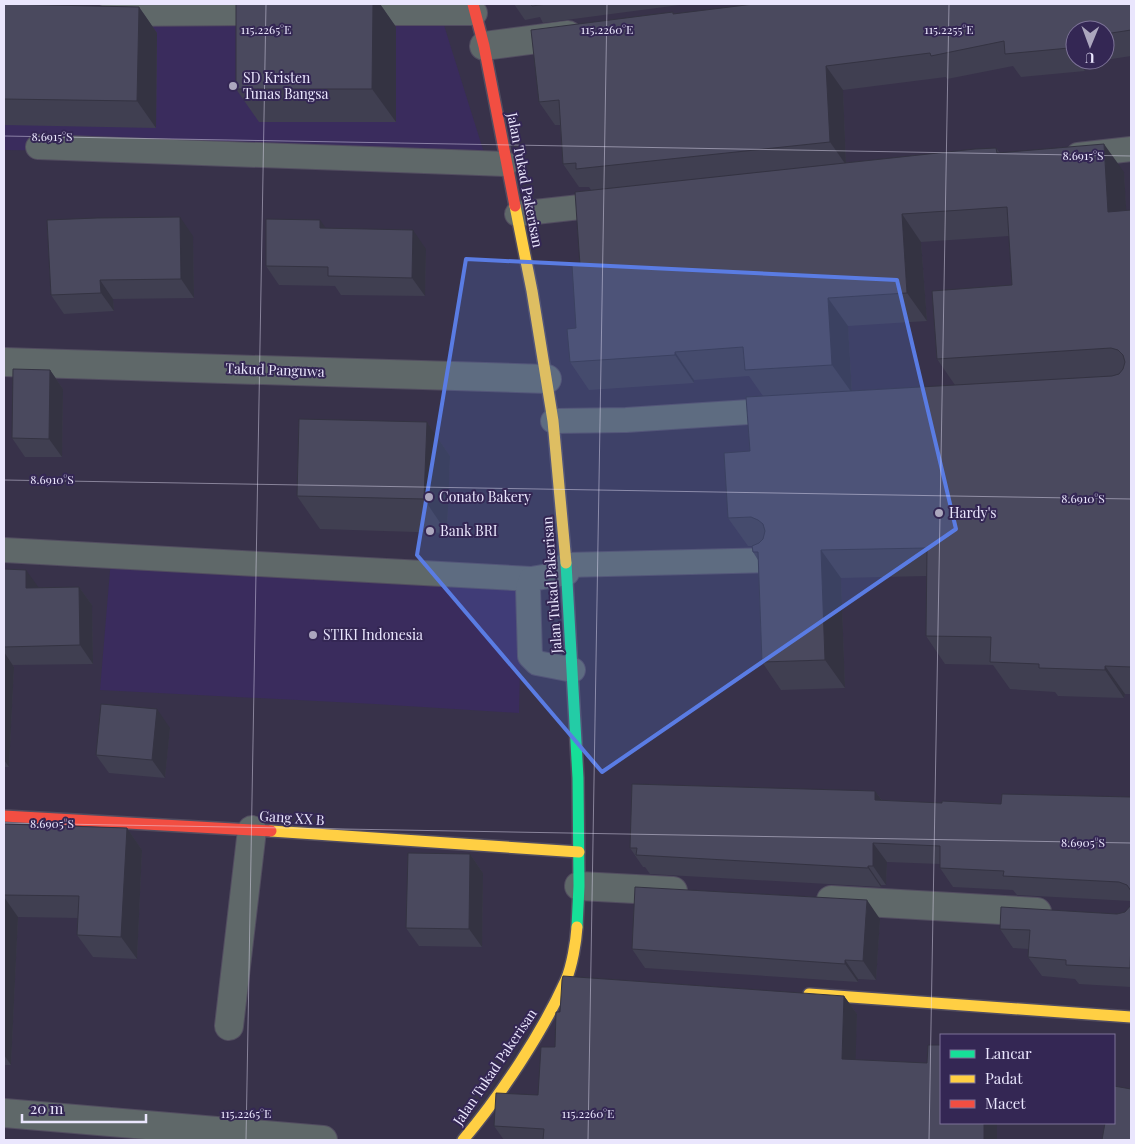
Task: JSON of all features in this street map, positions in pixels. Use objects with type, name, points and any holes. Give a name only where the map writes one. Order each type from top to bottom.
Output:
[{"type":"street","name":"Jalan Tukad Pakerisan","points":[[463,1140],[479,1121],[533,1042],[572,978],[579,886],[578,778],[573,670],[567,569],[553,420],[517,214],[484,46],[474,8]]},
{"type":"street","points":[[484,46],[592,32]]},
{"type":"street","name":"Takud Panguwa","points":[[4,362],[547,378]]},
{"type":"street","name":"Gang XX B","points":[[4,816],[252,830],[579,852]]},
{"type":"street","points":[[229,1026],[252,830]]},
{"type":"street","points":[[579,886],[697,893]]},
{"type":"street","points":[[806,899],[1062,913]]},
{"type":"street","points":[[795,994],[1131,1017]]},
{"type":"street","points":[[4,1113],[323,1140]]},
{"type":"lane","points":[[330,13],[474,8]]},
{"type":"lane","points":[[86,13],[291,13]]},
{"type":"lane","points":[[38,147],[506,164]]},
{"type":"lane","points":[[1053,158],[1131,149]]},
{"type":"lane","points":[[517,214],[632,201]]},
{"type":"lane","points":[[553,420],[626,420],[805,409]]},
{"type":"lane","points":[[4,550],[531,579],[567,569],[771,560]]},
{"type":"lane","points":[[531,579],[528,588],[530,656],[537,663],[573,670]]},
{"type":"highlighted area","points":[[466,259],[897,280],[956,529],[602,772],[417,555]]},
{"type":"shaded area","name":"SD Kristen Tunas Bangsa","points":[[4,19],[443,22],[485,156],[4,150]]},
{"type":"shaded area","name":"STIKI Indonesia","points":[[111,559],[522,581],[519,713],[100,690]]},
{"type":"building","points":[[4,4],[139,7],[137,101],[4,99]]},
{"type":"building","points":[[236,4],[373,4],[372,89],[236,89]]},
{"type":"building","points":[[531,4],[547,4],[532,6]]},
{"type":"building","points":[[754,4],[1131,4],[1131,30],[1115,32],[1115,20],[1065,20],[1065,48],[1005,54],[1004,41],[931,56],[930,53],[826,66],[830,142],[576,169],[576,163],[563,164],[559,100],[539,102],[531,30],[673,12],[673,14]]},
{"type":"building","points":[[1104,144],[1108,212],[1131,210],[1131,667],[1105,666],[1105,670],[1039,668],[1039,664],[990,662],[991,637],[926,636],[927,548],[821,550],[825,660],[762,662],[758,552],[753,552],[752,546],[763,539],[765,531],[763,524],[751,517],[728,518],[724,453],[750,451],[746,397],[1112,376],[1119,374],[1123,369],[1125,362],[1123,355],[1118,350],[1111,348],[937,359],[932,291],[1012,285],[1007,207],[902,214],[907,293],[828,298],[832,365],[745,370],[743,347],[675,352],[675,355],[570,362],[567,329],[576,328],[572,265],[580,265],[575,192],[975,149],[996,148],[997,153]]},
{"type":"building","points":[[180,217],[181,279],[100,280],[101,293],[51,295],[47,220]]},
{"type":"building","points":[[266,219],[320,220],[320,228],[413,230],[412,278],[328,276],[328,267],[266,266]]},
{"type":"building","points":[[13,369],[50,370],[49,439],[12,438]]},
{"type":"building","points":[[299,419],[427,422],[424,499],[297,496]]},
{"type":"building","points":[[4,569],[26,570],[26,588],[79,587],[80,645],[4,647]]},
{"type":"building","points":[[101,704],[157,709],[152,760],[96,755]]},
{"type":"building","points":[[632,784],[875,791],[875,800],[942,803],[942,801],[1001,804],[1002,794],[1131,797],[1131,891],[1127,885],[1119,882],[1003,876],[1004,871],[940,868],[940,846],[873,843],[873,866],[868,866],[868,868],[636,855],[637,848],[630,848]]},
{"type":"building","points":[[4,824],[127,828],[121,937],[77,935],[79,896],[4,895]]},
{"type":"building","points":[[408,853],[470,854],[469,929],[406,928]]},
{"type":"building","points":[[635,887],[867,900],[863,961],[845,960],[845,964],[632,949]]},
{"type":"building","points":[[1131,905],[1130,968],[1066,965],[1066,960],[1028,957],[1030,930],[1000,929],[1001,907],[1117,914],[1125,912]]},
{"type":"building","points":[[563,976],[844,996],[842,1059],[927,1063],[928,1045],[940,1045],[940,1124],[984,1124],[984,1140],[543,1140],[544,1129],[494,1126],[496,1093],[538,1095],[541,1047],[555,1047],[556,1012],[560,1012]]},
{"type":"building","points":[[1115,1086],[1131,1089],[1131,1140],[1102,1140],[1105,1124],[1115,1124]]},
{"type":"traffic: fast","points":[[566,563],[578,778],[579,886],[577,927]]},
{"type":"traffic: slow","points":[[515,206],[532,291],[553,421],[566,563]]},
{"type":"traffic: slow","points":[[271,831],[579,852]]},
{"type":"traffic: slow","points":[[463,1140],[506,1084],[545,1021],[566,980],[576,940],[577,927]]},
{"type":"traffic: slow","points":[[809,994],[1131,1017]]},
{"type":"traffic: jam","points":[[473,4],[484,46],[515,206]]},
{"type":"traffic: jam","points":[[4,816],[271,831]]},
{"type":"place","name":"SD Kristen Tunas Bangsa","points":[[233,86]]},
{"type":"place","name":"Conato Bakery","points":[[429,497]]},
{"type":"place","name":"Hardy's","points":[[939,513]]},
{"type":"place","name":"Bank BRI","points":[[430,531]]},
{"type":"place","name":"STIKI Indonesia","points":[[313,635]]}]
